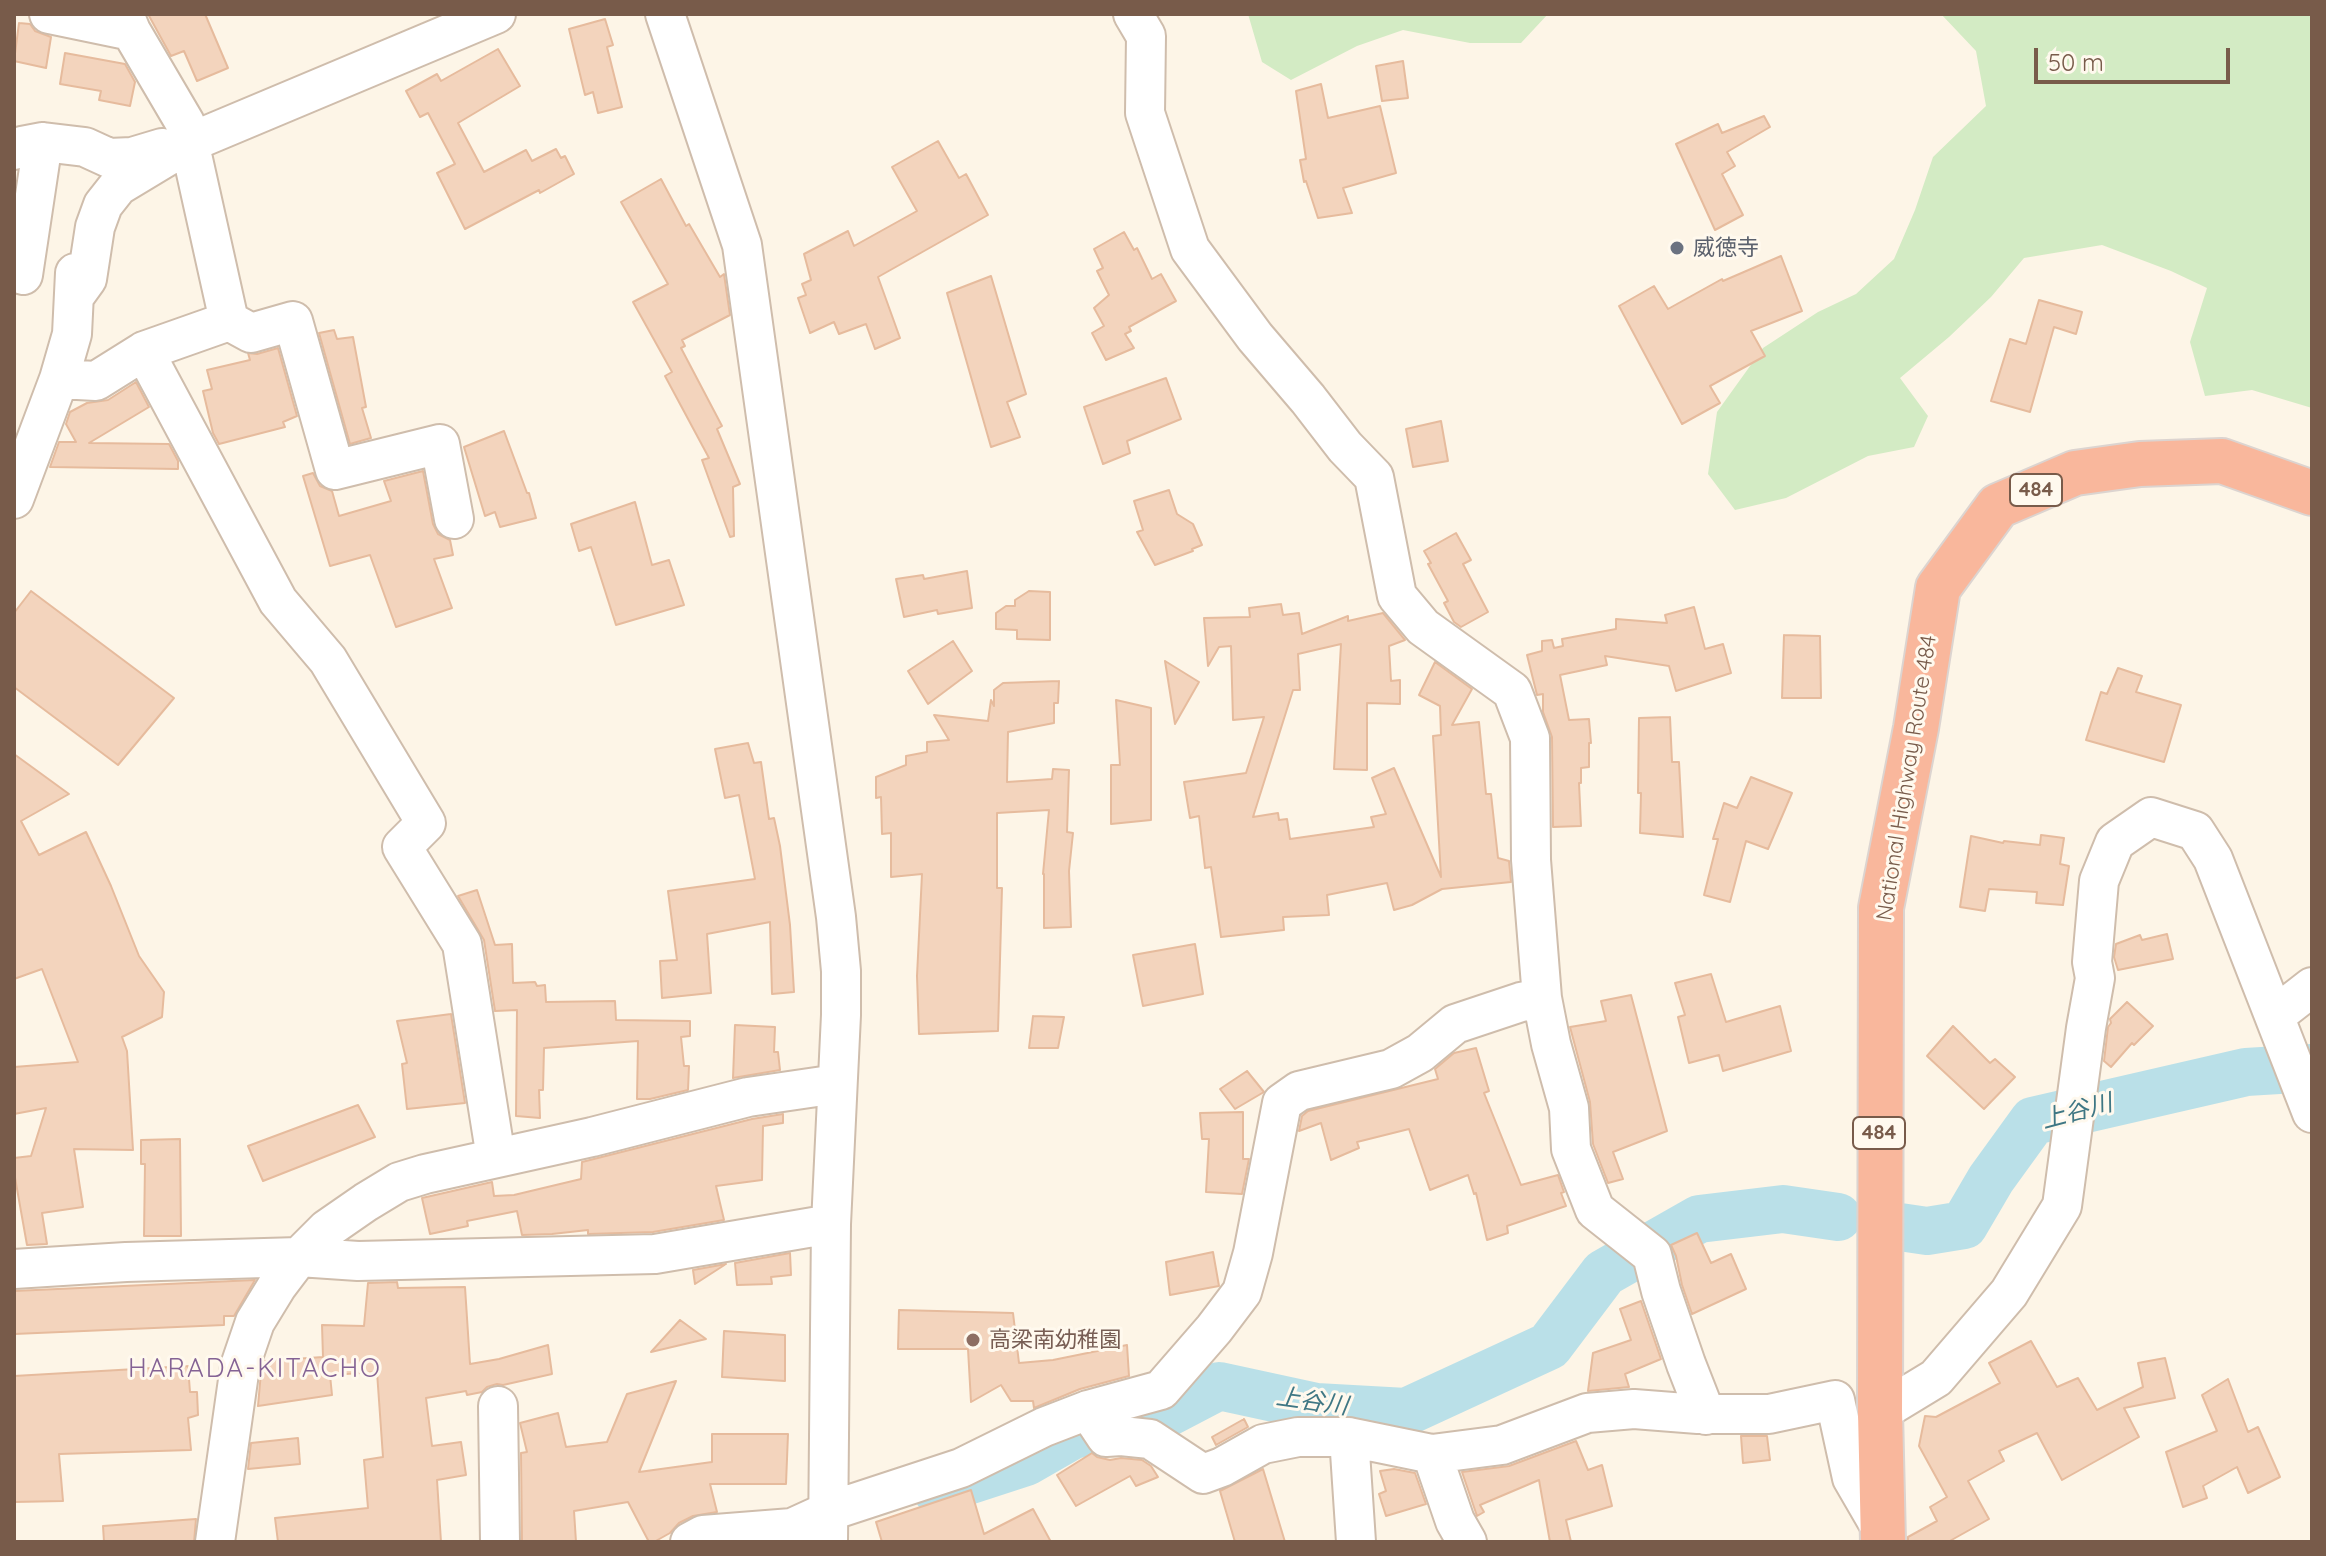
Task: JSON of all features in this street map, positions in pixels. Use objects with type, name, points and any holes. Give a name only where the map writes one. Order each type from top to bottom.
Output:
[{"type":"highway","name":"National Highway Route 484","points":[[1882,1535],[1881,908],[1916,728],[1938,588],[1998,506],[2075,473],[2140,464],[2222,461],[2312,493]]},
{"type":"street","points":[[49,14],[127,23],[185,123],[229,321]]},
{"type":"street","points":[[74,297],[87,279],[95,227],[103,205],[133,176],[191,142],[496,14]]},
{"type":"street","points":[[665,14],[742,245],[836,917],[841,971],[831,1224],[828,1527]]},
{"type":"street","points":[[1133,14],[1146,36],[1145,113],[1190,249],[1255,337],[1345,447],[1374,477],[1397,596],[1423,627],[1512,691],[1530,738],[1531,860],[1542,998],[1569,1108],[1571,1149],[1595,1210],[1652,1255],[1661,1291],[1706,1415]]},
{"type":"street","points":[[74,297],[42,287],[19,270],[29,146],[85,147],[109,158],[146,154],[174,143],[191,142]]},
{"type":"street","points":[[14,499],[59,379],[72,334],[75,269],[88,186],[109,158]]},
{"type":"street","points":[[59,379],[96,381],[144,351],[229,321],[251,333],[293,321],[335,470],[440,444],[454,519]]},
{"type":"street","points":[[144,351],[278,601],[328,660],[426,823],[402,847],[462,944],[496,1158]]},
{"type":"street","points":[[1880,1412],[1936,1378],[2009,1293],[2062,1206],[2095,978],[2092,962],[2099,881],[2115,842],[2151,817],[2195,831],[2213,859],[2312,1113]]},
{"type":"street","points":[[2276,1015],[2312,987]]},
{"type":"street","points":[[690,1542],[703,1535],[828,1527],[1044,1427],[1088,1410],[1161,1390],[1242,1292],[1253,1253],[1282,1103],[1299,1091],[1391,1069],[1420,1053],[1455,1024],[1542,998]]},
{"type":"street","points":[[215,1542],[240,1366],[255,1322],[299,1257],[327,1229],[399,1182],[425,1174],[592,1137],[748,1097],[837,1084]]},
{"type":"street","points":[[14,1269],[299,1257],[358,1261],[655,1254],[831,1224]]},
{"type":"street","points":[[1088,1410],[1106,1437],[1150,1439],[1203,1474],[1263,1444],[1298,1437],[1349,1437],[1432,1454],[1502,1445],[1587,1413],[1634,1409],[1706,1415],[1769,1414],[1835,1400],[1852,1478],[1882,1535]]},
{"type":"street","points":[[498,1406],[500,1542]]},
{"type":"street","points":[[1349,1437],[1356,1542]]},
{"type":"street","points":[[1432,1454],[1455,1521],[1467,1542]]},
{"type":"street","points":[[828,1527],[852,1542]]},
{"type":"green space","points":[[1248,14],[1548,14],[1521,43],[1470,43],[1403,30],[1357,46],[1291,80],[1262,62]]},
{"type":"green space","points":[[1941,14],[2312,14],[2312,408],[2252,390],[2205,396],[2190,342],[2207,288],[2102,245],[2024,258],[1991,297],[1900,378],[1928,416],[1914,447],[1868,456],[1786,498],[1735,510],[1708,474],[1717,412],[1763,348],[1818,312],[1856,294],[1894,259],[1933,157],[1986,106],[1976,51]]},
{"type":"building","points":[[148,14],[205,14],[228,68],[197,81],[184,51],[171,56]]},
{"type":"building","points":[[605,19],[613,45],[607,47],[622,107],[598,113],[593,92],[585,95],[569,29]]},
{"type":"building","points":[[19,23],[30,24],[35,31],[51,37],[46,68],[14,61]]},
{"type":"building","points":[[498,49],[520,86],[458,123],[484,172],[526,150],[532,161],[556,149],[561,158],[565,156],[574,174],[465,229],[437,173],[455,164],[428,113],[420,117],[406,91],[437,74],[441,81]]},
{"type":"building","points":[[65,53],[125,64],[135,82],[130,106],[99,100],[101,91],[60,84]]},
{"type":"building","points":[[1403,61],[1408,98],[1382,101],[1376,66]]},
{"type":"building","points":[[1321,84],[1328,118],[1380,106],[1396,173],[1343,188],[1352,213],[1318,218],[1304,182],[1300,160],[1306,159],[1296,91]]},
{"type":"building","points":[[1764,116],[1770,127],[1727,152],[1735,166],[1722,174],[1743,215],[1715,230],[1676,144],[1718,124],[1722,133]]},
{"type":"building","points":[[938,141],[959,178],[966,174],[988,215],[878,277],[900,338],[875,349],[866,324],[839,334],[834,322],[810,333],[798,298],[806,295],[802,284],[811,280],[804,254],[848,231],[854,246],[917,211],[892,167]]},
{"type":"building","points":[[661,179],[686,226],[689,224],[720,277],[724,274],[730,315],[682,340],[685,346],[681,348],[722,426],[717,429],[740,484],[733,487],[734,536],[730,537],[702,460],[709,458],[665,376],[672,372],[633,302],[668,284],[621,202]]},
{"type":"building","points":[[1124,232],[1134,250],[1137,248],[1152,279],[1161,274],[1176,301],[1129,327],[1131,331],[1125,334],[1134,348],[1106,360],[1092,333],[1104,326],[1094,308],[1109,295],[1097,271],[1103,268],[1094,249]]},
{"type":"building","points":[[1781,256],[1802,311],[1751,331],[1765,356],[1710,386],[1720,403],[1682,424],[1619,306],[1654,286],[1668,309],[1722,279]]},
{"type":"building","points":[[991,276],[1026,394],[1007,402],[1020,437],[991,447],[947,293]]},
{"type":"building","points":[[2039,300],[2082,312],[2076,334],[2054,327],[2030,412],[1991,401],[2010,339],[2026,344]]},
{"type":"building","points":[[334,330],[337,339],[353,337],[366,407],[362,408],[371,438],[350,444],[319,333]]},
{"type":"building","points":[[278,348],[297,416],[283,422],[285,427],[219,444],[213,433],[203,391],[212,389],[207,370],[250,360],[248,353],[257,354]]},
{"type":"building","points":[[1166,378],[1181,419],[1127,441],[1130,453],[1103,464],[1084,407]]},
{"type":"building","points":[[136,382],[149,407],[89,443],[169,444],[178,461],[178,469],[50,467],[59,442],[76,442],[66,424],[70,412],[87,403],[108,400]]},
{"type":"building","points":[[1441,421],[1448,461],[1413,467],[1406,429]]},
{"type":"building","points":[[504,431],[536,518],[500,527],[495,512],[485,516],[464,447]]},
{"type":"building","points":[[423,471],[433,524],[438,534],[450,540],[453,555],[434,559],[452,608],[396,627],[370,555],[330,566],[303,476],[313,473],[320,486],[332,491],[339,516],[391,501],[384,481]]},
{"type":"building","points":[[1169,490],[1177,514],[1193,524],[1202,545],[1155,565],[1137,532],[1143,530],[1134,501]]},
{"type":"building","points":[[635,502],[652,565],[669,560],[684,605],[616,625],[591,547],[579,551],[571,524]]},
{"type":"building","points":[[1456,533],[1471,560],[1463,564],[1488,612],[1461,627],[1454,622],[1444,603],[1448,601],[1424,551]]},
{"type":"building","points":[[967,571],[972,608],[938,614],[937,610],[904,617],[896,579],[923,575],[924,579]]},
{"type":"building","points":[[31,591],[174,698],[118,765],[14,687],[14,613]]},
{"type":"building","points":[[1029,591],[1050,592],[1050,640],[1017,639],[1017,630],[996,629],[996,613],[1006,606],[1015,606],[1015,600]]},
{"type":"building","points":[[1281,604],[1283,615],[1299,613],[1302,634],[1348,616],[1348,621],[1383,613],[1405,640],[1389,646],[1391,681],[1400,680],[1400,704],[1367,703],[1367,770],[1334,769],[1341,644],[1298,654],[1300,690],[1293,690],[1253,817],[1278,813],[1279,820],[1287,819],[1290,839],[1374,827],[1371,817],[1386,814],[1372,778],[1394,768],[1441,877],[1433,736],[1441,735],[1440,706],[1419,695],[1435,662],[1472,689],[1452,725],[1479,722],[1486,794],[1491,794],[1498,858],[1509,861],[1511,882],[1442,889],[1412,905],[1394,910],[1387,883],[1327,895],[1329,915],[1283,917],[1284,930],[1221,937],[1211,867],[1205,868],[1199,816],[1190,818],[1184,782],[1246,773],[1264,717],[1233,720],[1231,646],[1219,647],[1208,666],[1204,618],[1250,617],[1249,608]]},
{"type":"building","points":[[1694,607],[1705,649],[1723,644],[1731,673],[1676,691],[1669,666],[1605,656],[1607,665],[1560,675],[1569,720],[1589,719],[1591,743],[1589,767],[1581,768],[1579,783],[1581,826],[1553,827],[1552,737],[1543,712],[1543,694],[1537,695],[1527,655],[1542,651],[1542,641],[1552,640],[1554,648],[1563,646],[1562,639],[1616,629],[1616,619],[1667,623],[1665,615]]},
{"type":"building","points":[[1784,635],[1820,636],[1821,698],[1782,698]]},
{"type":"building","points":[[953,641],[972,671],[928,704],[908,671]]},
{"type":"building","points":[[1165,661],[1199,682],[1175,724]]},
{"type":"building","points":[[2118,668],[2142,676],[2136,692],[2181,705],[2164,762],[2086,740],[2101,692],[2107,694]]},
{"type":"building","points":[[1059,681],[1054,723],[1008,732],[1007,782],[1052,779],[1053,769],[1069,770],[1067,832],[1073,833],[1069,871],[1071,927],[1044,928],[1043,874],[1049,810],[997,813],[997,888],[1002,888],[998,1031],[919,1034],[917,976],[922,874],[891,877],[891,833],[882,834],[881,797],[876,798],[876,777],[906,765],[906,756],[927,752],[927,742],[949,740],[934,715],[988,721],[991,700],[994,706],[994,690],[1003,683]]},
{"type":"building","points":[[1116,700],[1151,708],[1151,820],[1111,824],[1111,765],[1120,765]]},
{"type":"building","points":[[1670,717],[1672,762],[1679,762],[1683,837],[1640,833],[1639,718]]},
{"type":"building","points":[[748,743],[754,763],[761,762],[769,819],[774,818],[780,846],[790,925],[794,992],[772,994],[770,922],[707,934],[711,993],[662,998],[660,961],[677,960],[668,891],[755,879],[739,795],[725,798],[715,749]]},
{"type":"building","points":[[14,754],[69,794],[21,821],[39,855],[86,832],[139,956],[164,992],[162,1017],[122,1037],[127,1051],[133,1150],[74,1149],[83,1207],[42,1213],[47,1244],[27,1245],[14,1158],[31,1156],[46,1108],[14,1114],[14,1067],[78,1062],[42,969],[14,979]]},
{"type":"building","points":[[1751,777],[1792,793],[1768,849],[1746,841],[1730,902],[1704,895],[1718,839],[1713,839],[1724,803],[1737,808]]},
{"type":"building","points":[[2041,835],[2064,838],[2060,864],[2069,866],[2063,905],[2036,903],[2037,892],[1989,889],[1985,911],[1960,907],[1971,836],[2003,843],[2040,845]]},
{"type":"building","points":[[477,890],[495,945],[512,944],[513,983],[545,985],[546,1002],[615,1001],[616,1020],[690,1021],[690,1036],[681,1037],[684,1066],[689,1066],[688,1090],[637,1099],[638,1041],[544,1048],[543,1090],[539,1090],[540,1118],[516,1116],[517,1010],[495,1011],[484,940],[458,896]]},
{"type":"building","points":[[2167,934],[2173,959],[2118,970],[2114,957],[2116,944],[2140,935],[2142,940]]},
{"type":"building","points":[[1195,944],[1203,994],[1143,1006],[1133,955]]},
{"type":"building","points":[[1711,974],[1726,1022],[1780,1006],[1791,1051],[1723,1071],[1719,1055],[1689,1063],[1678,1017],[1685,1015],[1675,983]]},
{"type":"building","points":[[1631,995],[1667,1131],[1613,1152],[1623,1179],[1608,1183],[1593,1144],[1590,1102],[1570,1027],[1606,1021],[1601,1001]]},
{"type":"building","points":[[2127,1002],[2153,1026],[2134,1045],[2132,1043],[2111,1067],[2104,1061],[2108,1027],[2110,1019]]},
{"type":"building","points":[[451,1014],[465,1103],[407,1109],[402,1064],[407,1063],[397,1021]]},
{"type":"building","points":[[1033,1016],[1064,1017],[1058,1048],[1029,1048]]},
{"type":"building","points":[[735,1025],[775,1027],[774,1052],[778,1052],[780,1070],[733,1078]]},
{"type":"building","points":[[1953,1026],[1990,1063],[1995,1059],[2015,1077],[1984,1109],[1927,1056]]},
{"type":"building","points":[[1476,1048],[1489,1091],[1484,1093],[1521,1185],[1558,1175],[1566,1206],[1507,1226],[1508,1233],[1487,1240],[1476,1193],[1468,1175],[1430,1190],[1409,1129],[1357,1142],[1359,1148],[1331,1160],[1321,1123],[1299,1131],[1302,1116],[1308,1111],[1438,1079],[1435,1069],[1454,1053]]},
{"type":"building","points":[[1247,1071],[1264,1092],[1235,1109],[1220,1089]]},
{"type":"building","points":[[358,1105],[375,1137],[263,1181],[248,1146]]},
{"type":"building","points":[[1243,1112],[1243,1159],[1249,1159],[1242,1194],[1206,1192],[1209,1139],[1202,1139],[1200,1113]]},
{"type":"building","points":[[783,1114],[783,1123],[763,1126],[762,1180],[716,1186],[724,1220],[653,1232],[588,1234],[588,1230],[522,1235],[517,1211],[467,1221],[468,1226],[430,1234],[422,1198],[492,1182],[494,1196],[514,1195],[581,1179],[582,1162]]},
{"type":"building","points":[[180,1139],[181,1236],[144,1236],[145,1164],[141,1164],[141,1140]]},
{"type":"building","points":[[1697,1233],[1711,1263],[1731,1254],[1746,1289],[1692,1314],[1671,1245]]},
{"type":"building","points":[[1213,1252],[1219,1286],[1170,1295],[1166,1262]]},
{"type":"building","points":[[790,1253],[791,1275],[771,1277],[772,1284],[737,1285],[735,1263]]},
{"type":"building","points":[[726,1264],[695,1284],[693,1270]]},
{"type":"building","points":[[255,1280],[234,1316],[224,1316],[224,1325],[14,1334],[14,1291]]},
{"type":"building","points":[[397,1282],[398,1288],[465,1287],[470,1364],[548,1345],[552,1374],[497,1384],[467,1395],[466,1391],[426,1398],[432,1446],[461,1442],[466,1475],[437,1480],[441,1542],[278,1542],[275,1518],[368,1508],[364,1460],[383,1457],[377,1372],[330,1375],[332,1395],[258,1406],[265,1361],[323,1357],[322,1325],[364,1326],[368,1283]]},
{"type":"building","points":[[1641,1301],[1661,1359],[1625,1374],[1629,1387],[1588,1391],[1593,1353],[1631,1340],[1620,1309]]},
{"type":"building","points":[[899,1310],[1013,1313],[1019,1363],[1053,1360],[1127,1345],[1129,1376],[1080,1389],[1034,1408],[1033,1401],[1011,1401],[1001,1385],[971,1402],[968,1349],[898,1349]]},
{"type":"building","points":[[680,1320],[706,1339],[651,1352]]},
{"type":"building","points":[[724,1331],[785,1335],[785,1381],[722,1377]]},
{"type":"building","points":[[2031,1341],[2057,1387],[2078,1378],[2097,1410],[2143,1387],[2138,1363],[2165,1358],[2175,1398],[2124,1408],[2139,1437],[2062,1480],[2037,1433],[1999,1451],[2004,1461],[1968,1481],[1989,1519],[1948,1542],[1908,1542],[1908,1537],[1937,1521],[1930,1507],[1947,1497],[1919,1446],[1925,1416],[1936,1417],[2000,1383],[1989,1363]]},
{"type":"building","points":[[188,1366],[190,1392],[197,1392],[198,1415],[188,1418],[191,1450],[59,1454],[63,1501],[14,1502],[14,1376]]},
{"type":"building","points":[[2228,1379],[2248,1432],[2258,1427],[2280,1477],[2248,1493],[2237,1467],[2203,1486],[2207,1498],[2183,1507],[2166,1452],[2217,1431],[2202,1395]]},
{"type":"building","points":[[676,1381],[639,1472],[712,1462],[712,1434],[788,1434],[786,1484],[710,1484],[717,1512],[693,1516],[654,1542],[649,1542],[628,1502],[574,1511],[576,1542],[522,1542],[521,1453],[527,1452],[520,1423],[558,1413],[566,1447],[607,1442],[627,1394]]},
{"type":"building","points":[[1244,1419],[1248,1427],[1216,1445],[1212,1437]]},
{"type":"building","points":[[1741,1436],[1767,1436],[1770,1460],[1743,1463]]},
{"type":"building","points":[[298,1438],[300,1464],[248,1469],[251,1443]]},
{"type":"building","points":[[1576,1441],[1588,1470],[1602,1465],[1612,1506],[1566,1520],[1571,1542],[1550,1542],[1539,1480],[1480,1505],[1484,1512],[1477,1516],[1462,1472],[1509,1466]]},
{"type":"building","points":[[1092,1453],[1110,1460],[1142,1460],[1151,1466],[1158,1477],[1136,1486],[1130,1476],[1076,1506],[1057,1475]]},
{"type":"building","points":[[1263,1469],[1285,1542],[1235,1542],[1220,1491]]},
{"type":"building","points":[[1394,1469],[1415,1473],[1426,1504],[1386,1516],[1379,1494],[1386,1491],[1380,1471]]},
{"type":"building","points":[[971,1490],[984,1534],[1033,1509],[1051,1542],[882,1542],[876,1522]]},
{"type":"building","points":[[196,1519],[194,1542],[104,1542],[103,1526]]},
{"type":"waterway","name":"上谷川","points":[[1893,1226],[1927,1231],[1964,1225],[1991,1179],[2033,1121],[2246,1072],[2312,1068]]},
{"type":"waterway","name":"上谷川","points":[[937,1491],[1026,1462],[1073,1435],[1154,1420],[1219,1386],[1316,1407],[1406,1412],[1549,1346],[1604,1273],[1699,1219],[1783,1209],[1838,1217]]},
{"type":"place","name":"威徳寺","points":[[1677,248]]},
{"type":"place","name":"高梁南幼稚園","points":[[973,1340]]},
{"type":"district","name":"HARADA-KITACHO","points":[[255,1369]]}]
